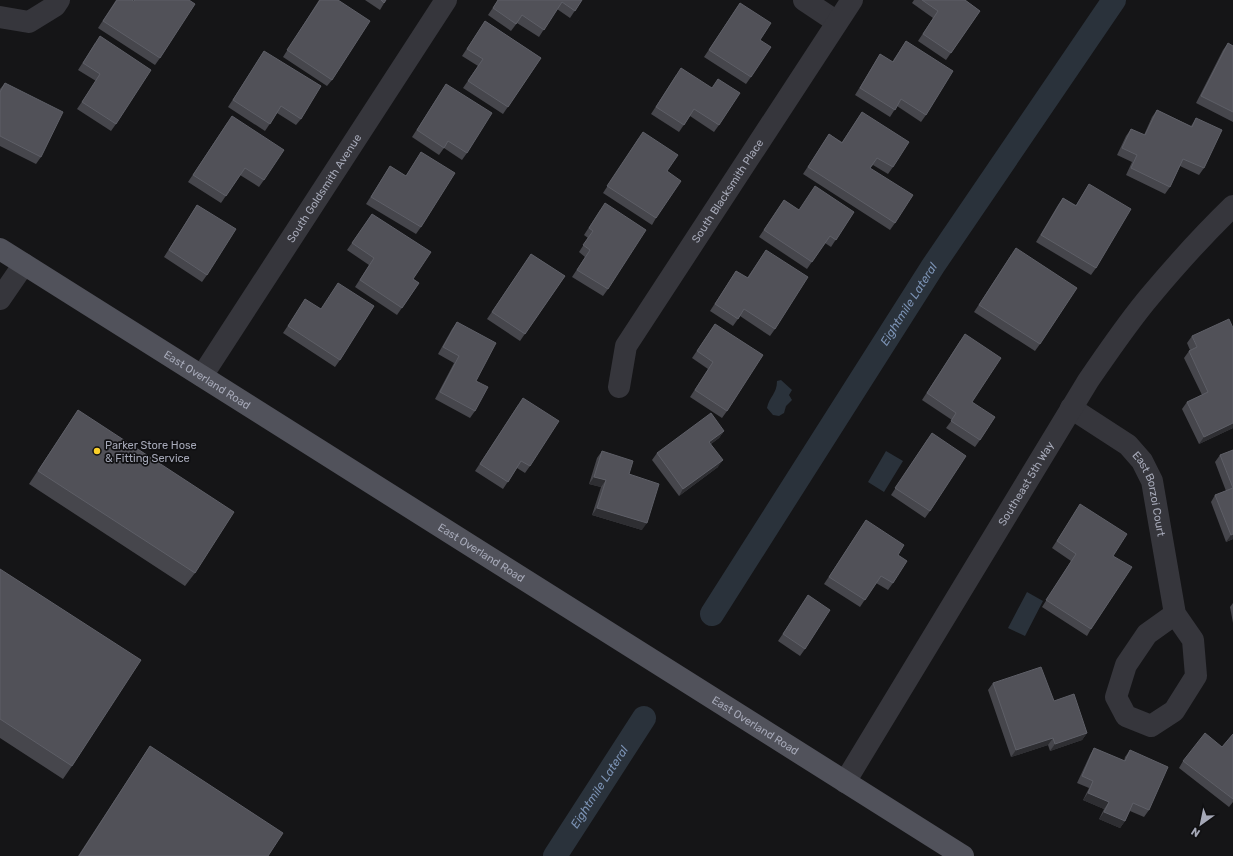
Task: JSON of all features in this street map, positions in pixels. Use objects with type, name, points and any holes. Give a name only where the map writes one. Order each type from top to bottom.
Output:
[{"type":"main road","name":"East Overland Road","points":[[0,248],[963,856]]},
{"type":"street","points":[[0,17],[29,22],[55,6],[59,0]]},
{"type":"street","name":"South Goldsmith Avenue","points":[[202,376],[446,0]]},
{"type":"street","points":[[804,0],[837,22]]},
{"type":"street","name":"South Blacksmith Place","points":[[619,387],[626,346],[852,0]]},
{"type":"street","name":"Southeast 5th Way","points":[[845,782],[1088,381],[1119,335],[1150,296],[1210,229],[1233,206]]},
{"type":"street","points":[[0,299],[24,264]]},
{"type":"street","name":"East Borzoi Court","points":[[1071,408],[1128,445],[1142,461],[1152,481],[1175,614],[1193,640],[1196,676],[1174,711],[1152,726],[1126,716],[1116,696],[1126,665],[1147,634],[1175,614]]},
{"type":"shaded area","points":[[781,380],[792,390],[789,395],[792,400],[786,406],[784,413],[779,416],[773,415],[767,408],[776,389],[777,381]]},
{"type":"shaded area","points":[[886,451],[903,461],[884,492],[868,482]]},
{"type":"shaded area","points":[[1027,592],[1043,601],[1025,636],[1008,628]]},
{"type":"building","points":[[117,0],[189,0],[195,4],[160,58],[103,21]]},
{"type":"building","points":[[320,0],[338,0],[370,21],[332,80],[287,50]]},
{"type":"building","points":[[498,0],[582,0],[575,11],[562,2],[544,30],[522,15],[516,24],[493,8]]},
{"type":"building","points":[[922,0],[965,0],[980,11],[951,53],[923,34],[938,11]]},
{"type":"building","points":[[740,3],[771,23],[760,40],[771,47],[751,77],[709,50]]},
{"type":"building","points":[[485,21],[541,58],[508,107],[468,81],[483,59],[467,49]]},
{"type":"building","points":[[100,36],[151,70],[116,124],[82,102],[100,74],[83,63]]},
{"type":"building","points":[[906,41],[953,71],[926,115],[901,99],[895,110],[860,88],[880,54],[893,62]]},
{"type":"building","points":[[1228,43],[1233,46],[1233,112],[1201,96]]},
{"type":"building","points":[[264,51],[321,86],[301,119],[281,106],[270,124],[233,100]]},
{"type":"building","points":[[681,68],[712,88],[718,79],[740,93],[719,125],[694,109],[684,125],[656,107]]},
{"type":"building","points":[[5,83],[63,112],[41,157],[0,136],[0,92]]},
{"type":"building","points":[[446,84],[492,113],[467,153],[448,141],[444,148],[417,130]]},
{"type":"building","points":[[1157,110],[1192,127],[1196,118],[1222,130],[1204,168],[1183,159],[1170,187],[1131,168],[1137,155],[1122,148],[1131,129],[1145,135]]},
{"type":"building","points":[[862,112],[909,142],[893,167],[877,158],[870,168],[913,195],[895,223],[808,167],[829,134],[842,143]]},
{"type":"building","points":[[232,116],[284,150],[264,180],[245,168],[226,196],[193,175]]},
{"type":"building","points":[[643,132],[678,155],[667,171],[681,181],[656,218],[607,186]]},
{"type":"building","points":[[421,152],[455,173],[421,227],[371,197],[390,166],[406,176]]},
{"type":"building","points":[[1089,184],[1131,209],[1096,268],[1041,235],[1063,198],[1076,206]]},
{"type":"building","points":[[815,186],[854,212],[836,240],[830,236],[812,262],[764,230],[784,200],[799,210]]},
{"type":"building","points":[[605,203],[646,230],[608,289],[577,270],[590,250],[583,245],[593,231],[589,228]]},
{"type":"building","points":[[197,205],[236,229],[207,275],[169,250]]},
{"type":"building","points":[[372,214],[431,252],[413,279],[419,283],[402,308],[360,280],[374,258],[352,243]]},
{"type":"building","points":[[1016,248],[1077,288],[1040,344],[979,305]]},
{"type":"building","points":[[766,250],[808,277],[775,329],[744,309],[738,319],[715,304],[736,271],[748,278]]},
{"type":"building","points":[[531,254],[565,276],[525,334],[492,312]]},
{"type":"building","points":[[338,283],[374,306],[340,360],[288,326],[305,299],[321,309]]},
{"type":"building","points":[[1229,319],[1233,328],[1233,423],[1204,437],[1187,402],[1208,392],[1189,351],[1197,347],[1192,336]]},
{"type":"building","points":[[457,322],[496,343],[476,381],[488,387],[475,411],[440,392],[459,356],[443,347]]},
{"type":"building","points":[[715,324],[763,355],[727,411],[695,390],[713,362],[697,351]]},
{"type":"building","points":[[965,334],[1001,358],[972,402],[995,417],[980,440],[951,421],[956,413],[927,393]]},
{"type":"building","points":[[523,398],[559,421],[530,466],[521,461],[508,482],[480,464]]},
{"type":"building","points":[[78,410],[234,512],[195,573],[38,471]]},
{"type":"building","points":[[711,413],[724,431],[709,442],[723,460],[683,489],[657,453]]},
{"type":"building","points":[[932,433],[966,456],[930,511],[895,488]]},
{"type":"building","points":[[1233,450],[1233,488],[1220,455]]},
{"type":"building","points":[[602,451],[633,461],[629,474],[659,484],[647,523],[597,508],[606,480],[594,477]]},
{"type":"building","points":[[1233,488],[1233,534],[1231,535],[1215,495]]},
{"type":"building","points":[[1080,504],[1127,534],[1113,556],[1132,567],[1091,629],[1046,600],[1076,554],[1057,541]]},
{"type":"building","points":[[866,520],[904,545],[898,555],[907,561],[893,583],[881,576],[865,600],[829,577]]},
{"type":"building","points":[[0,569],[141,660],[72,766],[0,719]]},
{"type":"building","points":[[808,595],[830,610],[805,649],[783,634]]},
{"type":"building","points":[[1041,667],[1054,701],[1074,694],[1087,733],[1055,744],[1053,738],[1016,750],[993,683]]},
{"type":"building","points":[[1205,733],[1222,747],[1233,734],[1233,799],[1183,761]]},
{"type":"building","points":[[150,746],[283,833],[268,856],[79,856]]},
{"type":"building","points":[[1094,748],[1125,761],[1130,750],[1168,767],[1149,810],[1133,803],[1125,821],[1104,812],[1109,802],[1088,793],[1093,781],[1082,776]]},
{"type":"waterway","name":"Eightmile Lateral","points":[[712,614],[933,266],[1114,0]]},
{"type":"waterway","name":"Eightmile Lateral","points":[[555,856],[644,718]]},
{"type":"place","name":"Parker Store Hose & Fitting Service","points":[[97,451]]}]
